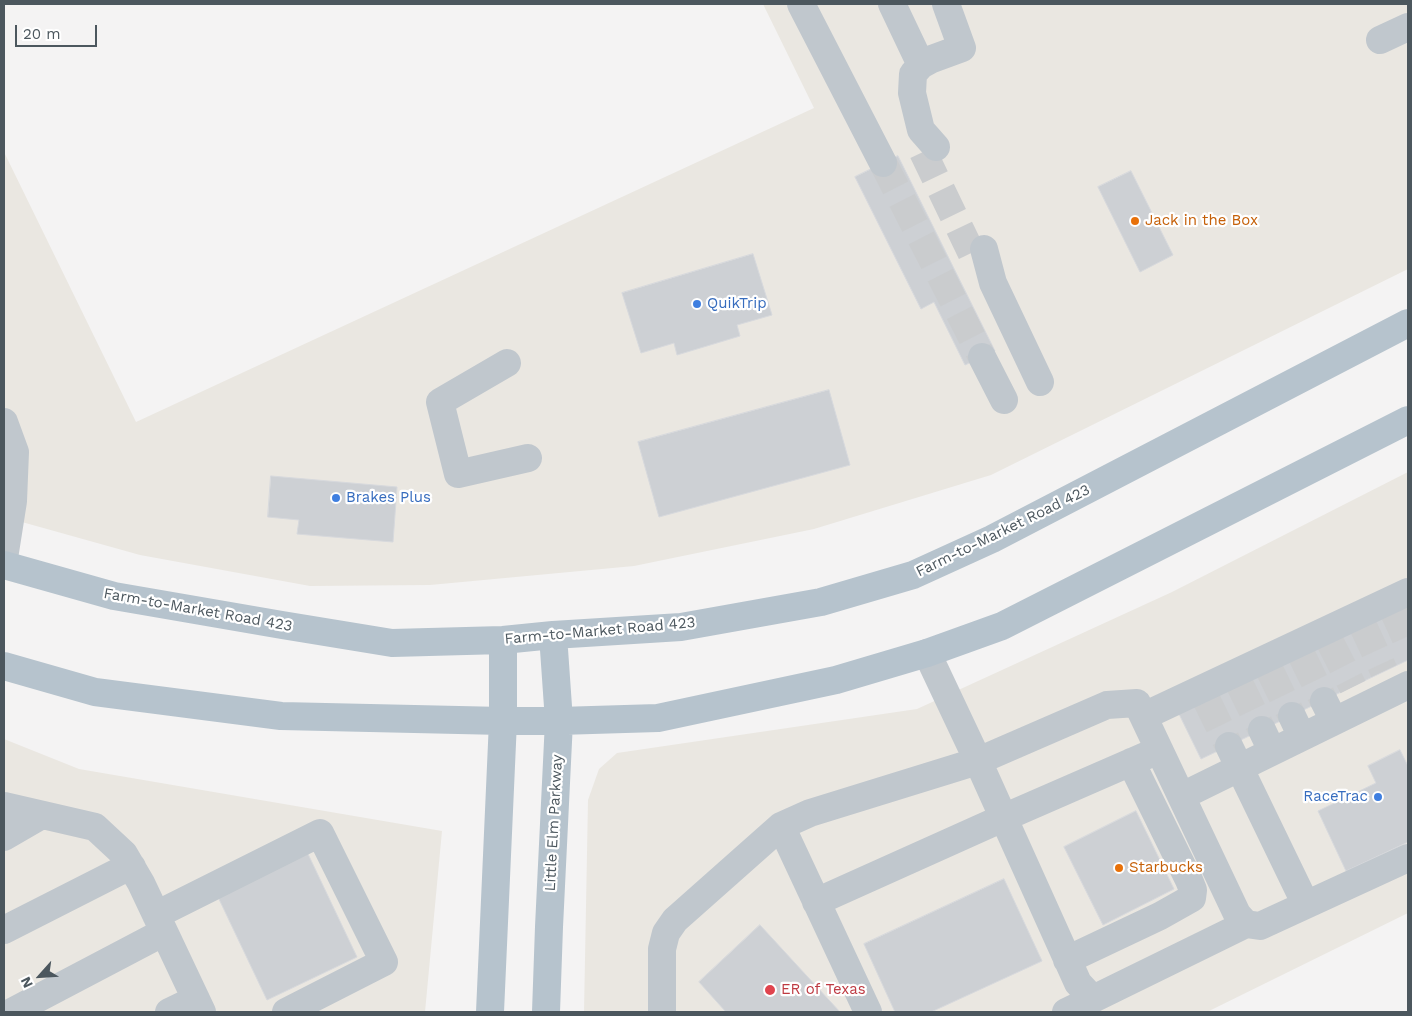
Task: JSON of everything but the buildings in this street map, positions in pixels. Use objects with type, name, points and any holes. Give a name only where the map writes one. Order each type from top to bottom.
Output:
[{"type":"main road","name":"Farm-to-Market Road 423","points":[[4,565],[114,596],[282,626],[392,642],[503,640],[681,627],[821,602],[913,575],[992,539],[1408,324]]},
{"type":"main road","points":[[4,666],[95,692],[281,716],[503,721],[658,718],[836,680],[927,653],[1002,626],[1408,420]]},
{"type":"main road","name":"Little Elm Parkway","points":[[546,1012],[559,721],[554,635]]},
{"type":"main road","points":[[490,1012],[503,721],[503,640]]},
{"type":"lane","points":[[801,4],[883,163]]},
{"type":"lane","points":[[892,4],[921,65]]},
{"type":"lane","points":[[926,143],[912,93],[913,74],[921,65],[932,59],[962,48],[946,4]]},
{"type":"lane","points":[[1380,40],[1408,27]]},
{"type":"lane","points":[[978,253],[1040,382]]},
{"type":"lane","points":[[982,358],[1004,400]]},
{"type":"lane","points":[[507,363],[440,402],[458,474],[528,458]]},
{"type":"lane","points":[[4,422],[15,452],[13,501],[4,558]]},
{"type":"lane","points":[[1144,716],[1204,695],[1397,602]]},
{"type":"lane","points":[[927,653],[1078,983],[1093,999]]},
{"type":"lane","points":[[1182,796],[1234,757],[1358,697],[1396,683]]},
{"type":"lane","points":[[662,1012],[662,949],[666,933],[675,920],[780,826],[810,813],[978,761],[1107,705],[1137,703],[1237,914],[1246,924]]},
{"type":"lane","points":[[816,902],[1159,750]]},
{"type":"lane","points":[[1234,757],[1306,905]]},
{"type":"lane","points":[[1131,762],[1189,880],[1193,890],[1192,898]]},
{"type":"lane","points":[[4,806],[95,827],[124,854],[142,883],[199,1006],[169,1012]]},
{"type":"lane","points":[[4,836],[42,815]]},
{"type":"lane","points":[[780,826],[868,1012]]},
{"type":"lane","points":[[12,1012],[160,923],[320,833],[384,962],[286,1012]]},
{"type":"lane","points":[[1066,1012],[1246,924],[1260,926],[1408,858]]},
{"type":"lane","points":[[4,930],[126,868],[132,867]]},
{"type":"lane","points":[[1068,960],[1160,916],[1223,883]]},
{"type":"shaded area","points":[[763,4],[1408,4],[1408,269],[991,475],[814,529],[634,566],[430,585],[310,586],[140,555],[4,517],[4,152],[136,422],[814,108]]},
{"type":"shaded area","points":[[1408,472],[1408,913],[1207,1012],[584,1012],[588,800],[599,769],[617,753],[917,709],[1172,592]]},
{"type":"shaded area","points":[[4,739],[79,769],[442,831],[425,1012],[4,1012]]},
{"type":"tunnel","points":[[923,152],[973,256]]},
{"type":"tunnel","points":[[883,163],[982,357]]},
{"type":"tunnel","points":[[1394,612],[1408,643]]},
{"type":"tunnel","points":[[1363,626],[1384,671]]},
{"type":"tunnel","points":[[1330,642],[1353,687]]},
{"type":"tunnel","points":[[1302,656],[1324,701]]},
{"type":"tunnel","points":[[1270,671],[1292,716]]},
{"type":"tunnel","points":[[1240,685],[1262,730]]},
{"type":"tunnel","points":[[1207,701],[1229,746]]},
{"type":"place","name":"Jack in the Box","points":[[1135,221]]},
{"type":"place","name":"QuikTrip","points":[[697,304]]},
{"type":"place","name":"Brakes Plus","points":[[336,498]]},
{"type":"place","name":"RaceTrac","points":[[1378,797]]},
{"type":"place","name":"Starbucks","points":[[1119,868]]},
{"type":"place","name":"ER of Texas","points":[[770,990]]}]
